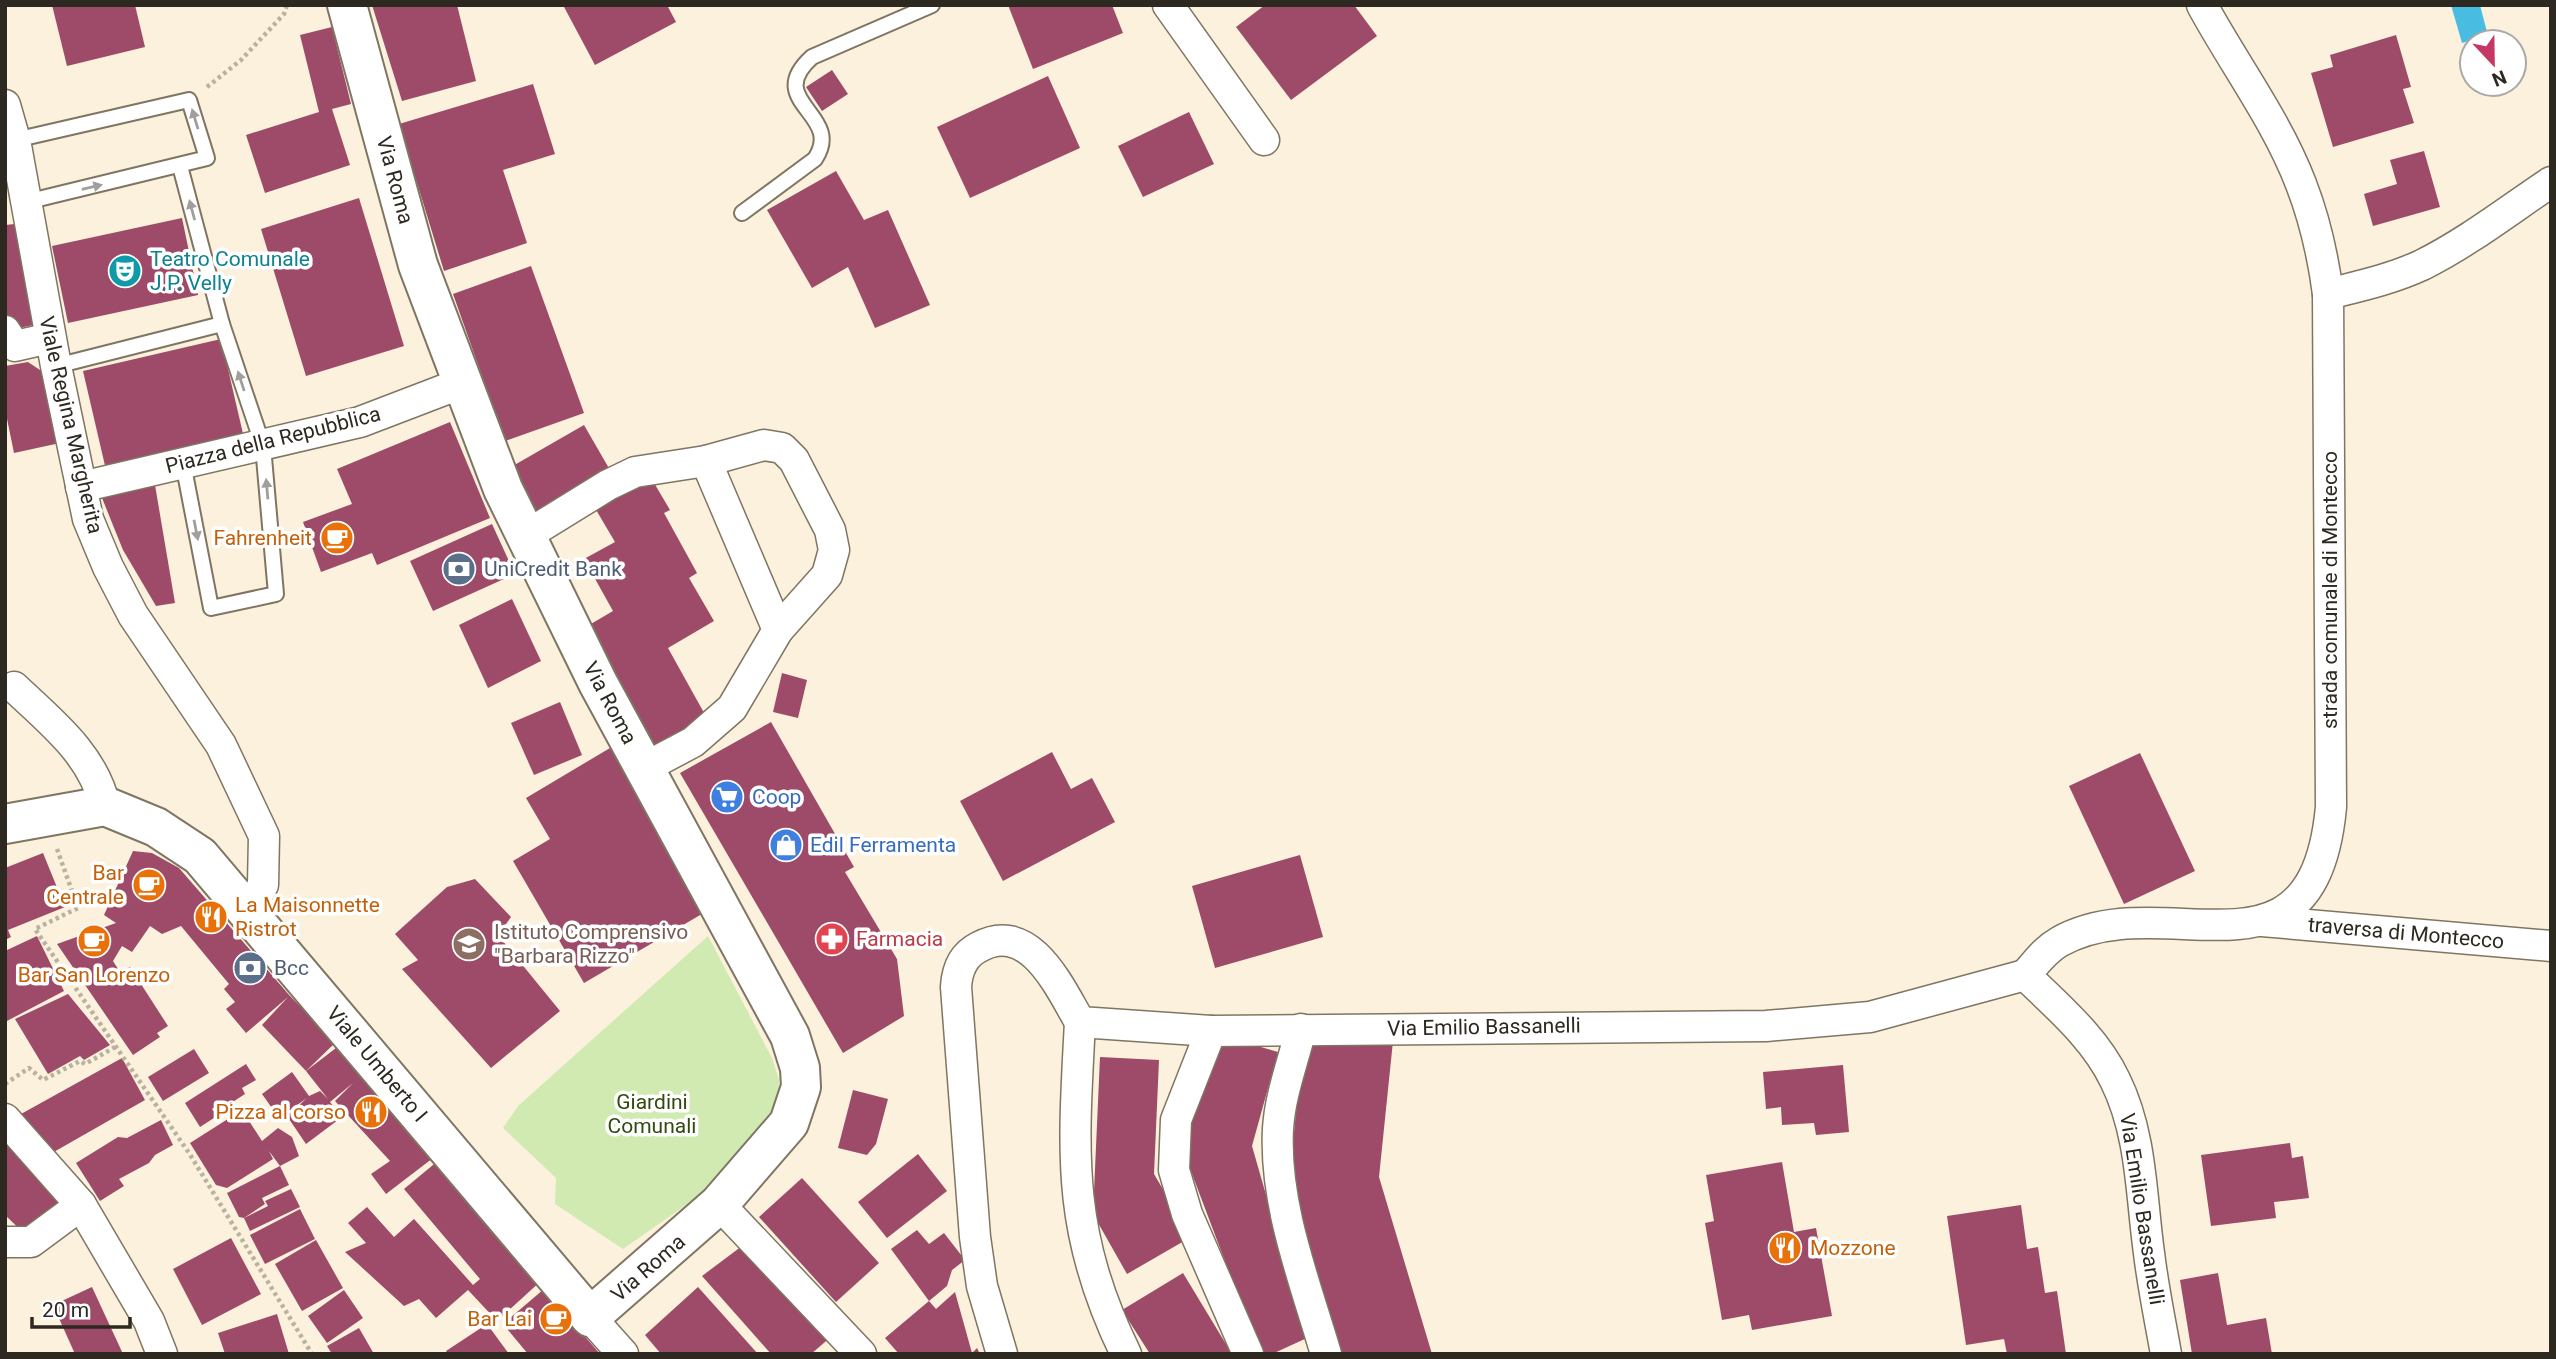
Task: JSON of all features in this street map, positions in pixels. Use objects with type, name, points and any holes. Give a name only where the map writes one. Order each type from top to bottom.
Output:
[{"type":"street","name":"Via Roma","points":[[347,5],[418,265],[503,489],[598,683],[790,1036],[800,1068],[800,1096],[789,1123],[719,1204],[590,1317]]},
{"type":"street","points":[[1168,5],[1264,140]]},
{"type":"street","name":"strada comunale di Montecco","points":[[2025,975],[2049,949],[2069,937],[2094,929],[2165,924],[2244,926],[2262,920],[2285,908],[2305,890],[2317,871],[2328,837],[2331,807],[2328,293],[2321,248],[2300,182],[2283,145],[2202,5]]},
{"type":"street","name":"Viale Regina Margherita","points":[[5,105],[15,140],[50,338],[88,519],[133,615],[221,745],[264,836],[263,885],[248,910]]},
{"type":"street","points":[[2328,293],[2385,279],[2420,266],[2452,249],[2551,182]]},
{"type":"street","points":[[5,331],[15,346],[50,338]]},
{"type":"street","name":"Piazza della Repubblica","points":[[82,487],[360,422],[462,383]]},
{"type":"street","points":[[527,535],[621,478],[647,468],[706,461],[754,447],[782,448],[794,460],[830,530],[834,550],[827,575],[778,630],[724,717],[693,742],[644,768]]},
{"type":"street","points":[[706,461],[778,630]]},
{"type":"street","points":[[5,824],[105,806],[101,788],[76,746],[14,687]]},
{"type":"street","name":"Viale Umberto I","points":[[105,806],[156,827],[200,856],[623,1354]]},
{"type":"street","name":"traversa di Montecco","points":[[2262,920],[2551,946]]},
{"type":"street","points":[[1002,1354],[982,1286],[975,1237],[957,976],[961,965],[975,949],[985,943],[1006,941],[1028,949],[1048,969],[1080,1022],[1074,1126],[1076,1200],[1088,1259],[1126,1354]]},
{"type":"street","name":"Via Emilio Bassanelli","points":[[1080,1022],[1211,1031],[1744,1026],[1831,1022],[1920,1006],[2025,975],[2092,1043],[2116,1080],[2135,1142],[2149,1256],[2166,1354]]},
{"type":"street","points":[[1301,1029],[1280,1112],[1279,1168],[1294,1242],[1326,1354]]},
{"type":"street","points":[[1211,1031],[1176,1120],[1174,1170],[1187,1214],[1248,1354]]},
{"type":"street","points":[[5,1119],[81,1205],[149,1321],[162,1354]]},
{"type":"street","points":[[719,1204],[861,1354]]},
{"type":"street","points":[[5,1242],[31,1242],[81,1205]]},
{"type":"lane","points":[[742,213],[815,159],[820,151],[822,143],[817,122],[794,90],[794,78],[800,68],[812,57],[932,5]]},
{"type":"lane","points":[[15,140],[189,100],[206,158],[26,202]]},
{"type":"lane","points":[[180,166],[222,324],[262,446],[276,594],[211,608],[183,463]]},
{"type":"lane","points":[[56,366],[222,324]]},
{"type":"path","points":[[189,100],[241,60],[285,14],[287,5]]},
{"type":"path","points":[[45,815],[78,908],[35,929],[189,1153],[312,1354]]},
{"type":"path","points":[[5,1084],[29,1068],[43,1080],[80,1061],[85,1064],[117,1046]]},
{"type":"green space","name":"Giardini Comunali","points":[[708,936],[772,1058],[779,1080],[778,1105],[723,1179],[623,1249],[555,1204],[556,1178],[503,1128],[518,1106]]},
{"type":"water","points":[[2451,5],[2480,5],[2486,28],[2458,29]]},
{"type":"building","points":[[52,5],[135,5],[145,47],[67,66]]},
{"type":"building","points":[[372,5],[457,5],[476,81],[402,101]]},
{"type":"building","points":[[563,5],[667,5],[676,22],[595,65]]},
{"type":"building","points":[[1008,5],[1112,5],[1123,33],[1033,69]]},
{"type":"building","points":[[1265,5],[1354,5],[1377,36],[1291,100],[1236,27]]},
{"type":"building","points":[[332,27],[351,104],[332,109],[350,165],[265,193],[246,135],[319,112],[300,35]]},
{"type":"building","points":[[2396,35],[2411,87],[2403,89],[2414,123],[2333,147],[2311,73],[2333,67],[2330,55]]},
{"type":"building","points":[[832,70],[848,94],[822,111],[806,87]]},
{"type":"building","points":[[1048,76],[1080,148],[970,198],[937,127]]},
{"type":"building","points":[[533,84],[555,154],[503,170],[527,243],[444,271],[399,124]]},
{"type":"building","points":[[1189,112],[1214,164],[1143,197],[1118,146]]},
{"type":"building","points":[[2424,151],[2440,207],[2373,226],[2364,194],[2397,184],[2390,160]]},
{"type":"building","points":[[836,171],[864,220],[888,210],[930,305],[875,328],[848,267],[812,288],[767,210]]},
{"type":"building","points":[[359,198],[404,346],[306,376],[261,229]]},
{"type":"building","name":"Teatro Comunale J.P. Velly","points":[[182,218],[198,295],[68,323],[52,246]]},
{"type":"building","points":[[15,224],[33,325],[15,329],[5,312],[5,225]]},
{"type":"building","points":[[531,266],[584,413],[505,441],[453,294]]},
{"type":"building","points":[[221,339],[244,438],[106,470],[83,371]]},
{"type":"building","points":[[28,362],[46,374],[60,443],[14,453],[5,409],[5,366]]},
{"type":"building","points":[[450,422],[490,518],[377,565],[372,553],[321,572],[303,522],[352,504],[337,469]]},
{"type":"building","points":[[584,425],[614,477],[541,519],[511,467]]},
{"type":"building","points":[[647,471],[670,510],[664,513],[697,573],[689,578],[714,621],[668,648],[708,720],[654,749],[584,628],[613,611],[584,559],[615,542],[592,503]]},
{"type":"building","points":[[155,485],[175,603],[156,606],[123,550],[100,493]]},
{"type":"building","points":[[492,524],[515,574],[433,611],[410,561]]},
{"type":"building","points":[[512,599],[541,661],[488,688],[459,625]]},
{"type":"building","points":[[782,673],[807,680],[798,718],[773,712]]},
{"type":"building","points":[[560,702],[582,755],[534,775],[511,723]]},
{"type":"building","points":[[771,722],[854,867],[845,872],[897,959],[904,1016],[843,1053],[680,773]]},
{"type":"building","points":[[610,748],[707,911],[584,983],[513,861],[550,839],[526,798]]},
{"type":"building","points":[[1052,752],[1071,789],[1092,778],[1115,822],[1003,881],[960,801]]},
{"type":"building","points":[[2140,753],[2195,871],[2124,904],[2069,786]]},
{"type":"building","points":[[133,851],[152,853],[179,868],[290,996],[336,1042],[306,1071],[262,1025],[288,997],[246,1033],[226,1009],[235,1002],[224,989],[229,984],[181,926],[162,934],[150,926],[132,952],[122,946],[113,961],[120,972],[114,977],[130,967],[168,1026],[157,1033],[160,1037],[133,1055],[57,944],[116,923],[104,915]]},
{"type":"building","points":[[43,853],[65,907],[8,930],[11,937],[5,940],[5,868]]},
{"type":"building","points":[[1300,855],[1323,937],[1215,968],[1192,886]]},
{"type":"building","points":[[475,879],[511,917],[498,935],[560,1011],[491,1068],[402,969],[418,960],[395,934],[447,887]]},
{"type":"building","points":[[37,936],[64,991],[5,1022],[5,951]]},
{"type":"building","points":[[68,994],[110,1045],[84,1060],[80,1056],[48,1074],[15,1019]]},
{"type":"building","points":[[1304,1032],[1393,1041],[1379,1177],[1432,1354],[1340,1354],[1289,1182]]},
{"type":"building","points":[[1216,1034],[1278,1052],[1252,1146],[1307,1338],[1272,1354],[1260,1354],[1183,1150]]},
{"type":"building","points":[[336,1048],[433,1158],[386,1194],[371,1174],[390,1161],[335,1101],[353,1083],[330,1102],[342,1117],[306,1144],[287,1116],[307,1098],[279,1118],[262,1094],[292,1072],[309,1096],[320,1091],[328,1099],[306,1071]]},
{"type":"building","points":[[194,1049],[209,1073],[163,1101],[148,1077]]},
{"type":"building","points":[[1100,1057],[1159,1060],[1154,1174],[1191,1237],[1127,1274],[1093,1214]]},
{"type":"building","points":[[122,1058],[145,1100],[45,1157],[21,1114]]},
{"type":"building","points":[[246,1064],[256,1080],[242,1088],[245,1094],[228,1105],[223,1101],[212,1109],[217,1116],[200,1127],[185,1103]]},
{"type":"building","points":[[1843,1065],[1849,1132],[1816,1135],[1814,1123],[1782,1125],[1781,1107],[1766,1109],[1763,1072]]},
{"type":"building","points":[[853,1090],[888,1099],[876,1144],[867,1155],[838,1148]]},
{"type":"building","points":[[242,1110],[262,1141],[278,1128],[292,1137],[299,1156],[280,1166],[269,1151],[273,1159],[227,1188],[216,1185],[190,1143]]},
{"type":"building","points":[[161,1120],[173,1145],[155,1155],[149,1163],[119,1179],[124,1186],[100,1201],[76,1163],[118,1137],[127,1138]]},
{"type":"building","points":[[5,1133],[71,1199],[31,1240],[5,1215]]},
{"type":"building","points":[[2290,1143],[2292,1158],[2303,1156],[2309,1198],[2274,1202],[2276,1218],[2211,1226],[2201,1155]]},
{"type":"building","points":[[918,1154],[947,1191],[887,1238],[858,1202]]},
{"type":"building","points":[[439,1160],[542,1280],[497,1321],[468,1290],[436,1318],[419,1299],[404,1306],[345,1252],[366,1243],[348,1223],[367,1207],[394,1237],[414,1219],[473,1285],[480,1279],[404,1189]]},
{"type":"building","points":[[1782,1162],[1794,1232],[1816,1228],[1832,1316],[1752,1330],[1749,1315],[1722,1320],[1705,1223],[1714,1221],[1706,1175]]},
{"type":"building","points":[[280,1166],[289,1185],[262,1198],[265,1204],[244,1218],[239,1217],[227,1193]]},
{"type":"building","points":[[802,1178],[879,1263],[836,1302],[759,1217]]},
{"type":"building","points":[[291,1189],[300,1207],[250,1231],[244,1218],[268,1206],[265,1201]]},
{"type":"building","points":[[2021,1205],[2027,1249],[2038,1247],[2045,1293],[2057,1291],[2066,1354],[2007,1354],[2004,1339],[1966,1345],[1947,1216]]},
{"type":"building","points":[[300,1209],[315,1239],[265,1264],[250,1235]]},
{"type":"building","points":[[917,1230],[929,1244],[944,1233],[965,1260],[952,1270],[947,1286],[929,1301],[891,1249]]},
{"type":"building","points":[[231,1238],[261,1294],[202,1325],[173,1269]]},
{"type":"building","points":[[316,1240],[343,1288],[302,1311],[275,1264]]},
{"type":"building","points":[[746,1243],[832,1336],[811,1354],[771,1354],[702,1276]]},
{"type":"building","points":[[1183,1273],[1232,1354],[1150,1354],[1122,1310]]},
{"type":"building","points":[[2218,1273],[2227,1325],[2266,1318],[2272,1354],[2192,1354],[2180,1280]]},
{"type":"building","points":[[92,1287],[123,1354],[75,1354],[53,1305]]},
{"type":"building","points":[[698,1287],[758,1354],[661,1354],[645,1335]]},
{"type":"building","points":[[544,1289],[600,1354],[528,1354],[503,1324]]},
{"type":"building","points":[[344,1290],[363,1318],[327,1343],[308,1316]]},
{"type":"building","points":[[955,1292],[972,1353],[977,1348],[980,1354],[899,1354],[885,1338],[929,1301],[936,1309]]},
{"type":"building","points":[[277,1314],[289,1354],[225,1354],[218,1333]]},
{"type":"building","points":[[487,1324],[509,1354],[448,1354],[446,1351]]},
{"type":"building","points":[[359,1328],[374,1354],[332,1354],[327,1346]]},
{"type":"place","name":"Teatro Comunale J.P. Velly","points":[[125,271]]},
{"type":"place","name":"Fahrenheit","points":[[337,538]]},
{"type":"place","name":"UniCredit Bank","points":[[459,569]]},
{"type":"place","name":"Coop","points":[[727,797]]},
{"type":"place","name":"Edil Ferramenta","points":[[786,845]]},
{"type":"place","name":"Bar Centrale","points":[[149,885]]},
{"type":"place","name":"La Maisonnette Ristrot","points":[[211,917]]},
{"type":"place","name":"Farmacia","points":[[832,939]]},
{"type":"place","name":"Bar San Lorenzo","points":[[94,941]]},
{"type":"place","name":"Istituto Comprensivo \"Barbara Rizzo\"","points":[[469,944]]},
{"type":"place","name":"Bcc","points":[[250,968]]},
{"type":"place","name":"Pizza al corso","points":[[371,1112]]},
{"type":"place","name":"Mozzone","points":[[1785,1248]]},
{"type":"place","name":"Bar Lai","points":[[556,1319]]}]
